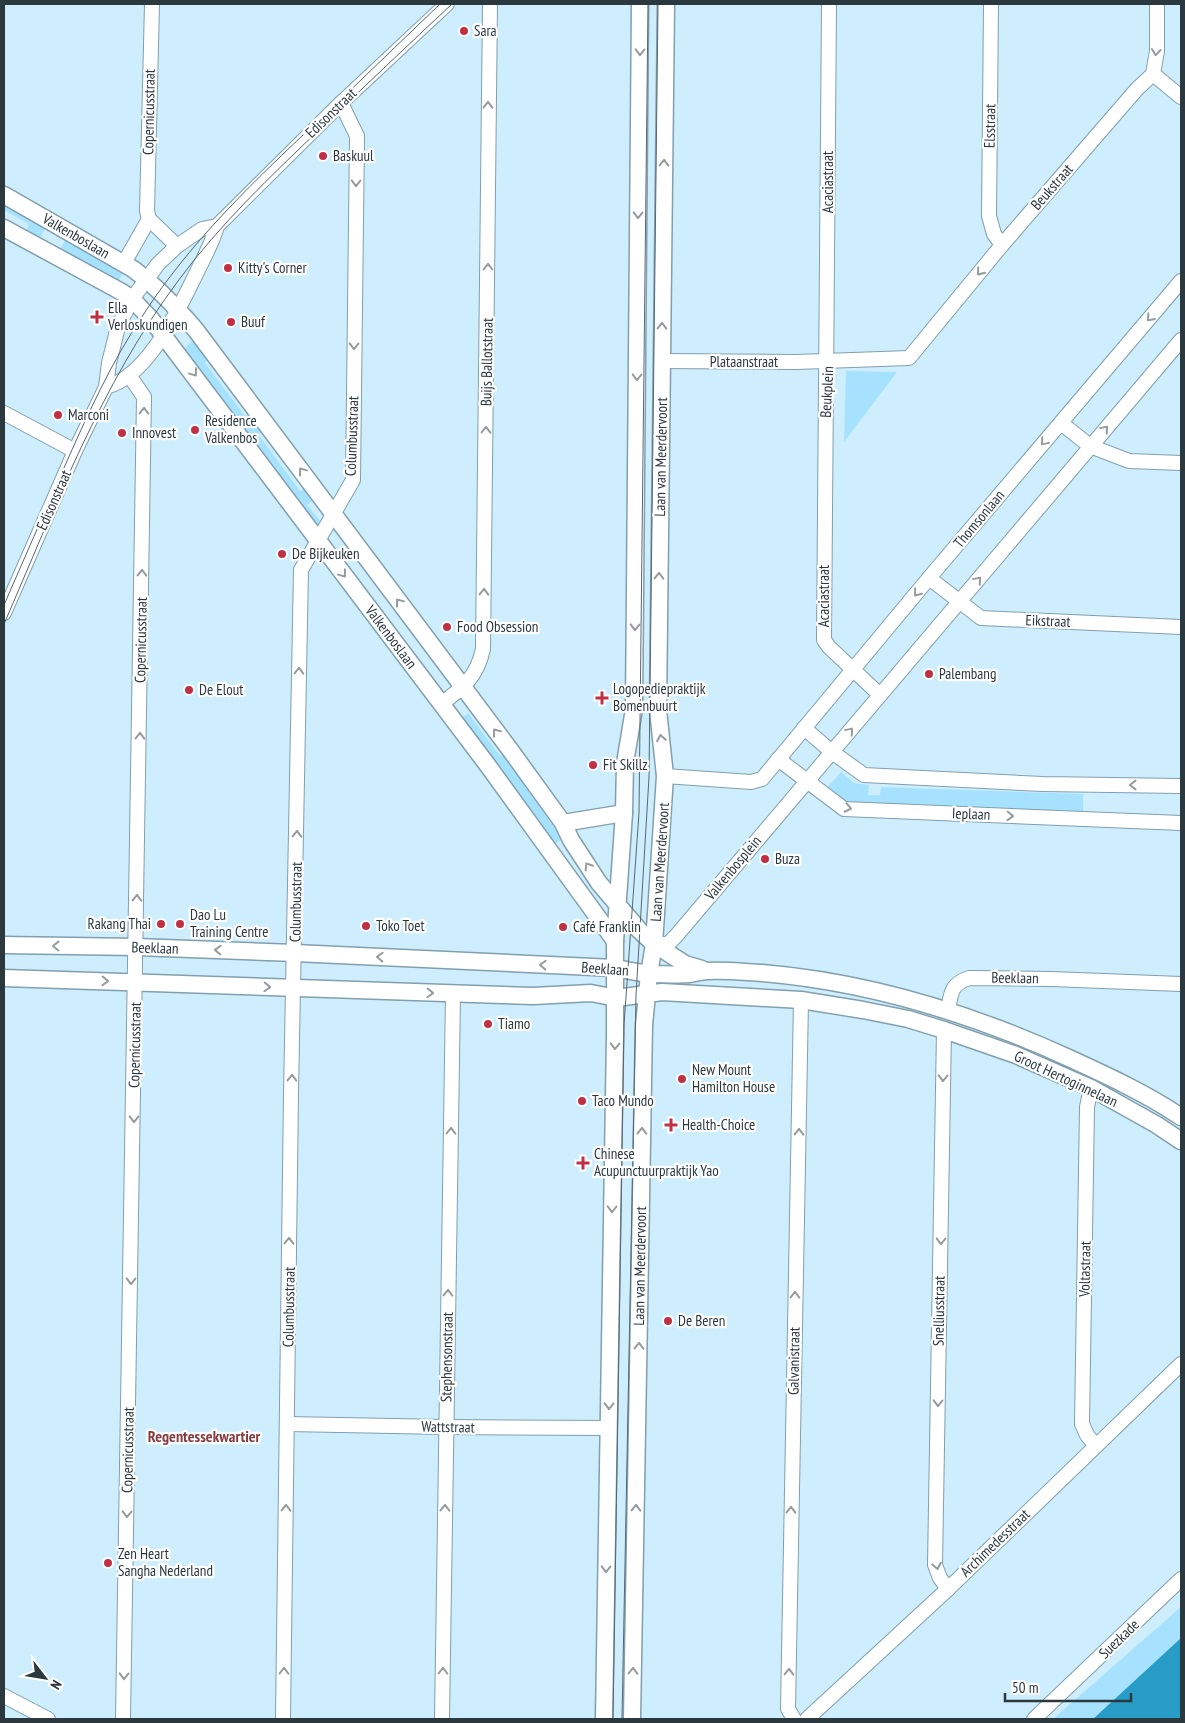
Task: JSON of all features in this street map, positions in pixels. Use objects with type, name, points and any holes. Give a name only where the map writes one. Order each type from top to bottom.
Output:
[{"type":"street","name":"Copernicusstraat","points":[[149,219],[147,212],[152,4]]},
{"type":"street","name":"Edisonstraat","points":[[164,335],[215,235],[217,226],[341,103],[447,4]]},
{"type":"street","name":"Buijs Ballotstraat","points":[[441,704],[463,688],[473,676],[480,662],[483,649],[490,4]]},
{"type":"street","name":"Laan van Meerdervoort","points":[[604,1719],[616,998],[614,968],[624,813],[625,763],[634,709],[640,4]]},
{"type":"street","name":"Laan van Meerdervoort","points":[[632,1719],[644,1034],[649,974],[654,944],[665,776],[658,710],[666,4]]},
{"type":"street","name":"Acaciastraat","points":[[826,360],[829,4]]},
{"type":"street","name":"Elsstraat","points":[[991,4],[989,216],[994,234],[1002,245]]},
{"type":"street","points":[[1157,4],[1157,51],[1153,74],[1181,98]]},
{"type":"street","name":"Beukstraat","points":[[909,358],[1002,245],[1137,89],[1153,74]]},
{"type":"street","name":"Columbusstraat","points":[[283,1719],[301,570],[353,480],[357,136],[341,103]]},
{"type":"street","name":"Valkenboslaan","points":[[4,196],[124,263],[146,279],[178,309],[333,513],[563,823],[571,840],[599,883],[617,904]]},
{"type":"street","points":[[124,263],[149,219],[177,246]]},
{"type":"street","name":"Edisonstraat","points":[[4,614],[75,451],[106,387],[109,363],[118,326],[132,299],[146,279],[177,246],[202,229],[217,226]]},
{"type":"street","name":"Valkenboslaan","points":[[4,228],[132,299],[164,335],[441,704],[615,941]]},
{"type":"street","name":"Thomsonlaan","points":[[778,759],[1181,281]]},
{"type":"street","points":[[106,387],[129,375],[146,359],[164,335]]},
{"type":"street","points":[[808,782],[1181,340]]},
{"type":"street","name":"Beukplein","points":[[825,444],[826,360],[909,358]]},
{"type":"street","name":"Plataanstraat","points":[[662,361],[796,362],[826,360]]},
{"type":"street","name":"Copernicusstraat","points":[[123,1719],[137,947],[144,397],[129,375]]},
{"type":"street","points":[[4,412],[75,451]]},
{"type":"street","points":[[1060,423],[1090,446],[1129,461],[1181,463]]},
{"type":"street","name":"Acaciastraat","points":[[825,444],[824,640],[880,695]]},
{"type":"street","name":"Eikstraat","points":[[930,578],[981,618],[1181,627]]},
{"type":"street","points":[[804,728],[832,752],[864,775],[1042,784],[1181,786]]},
{"type":"street","points":[[665,776],[752,782],[762,779],[778,759]]},
{"type":"street","name":"Ieplaan","points":[[778,759],[844,809],[1181,823]]},
{"type":"street","name":"Valkenbosplein","points":[[654,944],[668,944],[676,936],[788,802],[808,782]]},
{"type":"street","points":[[563,823],[624,813]]},
{"type":"street","points":[[617,904],[654,944],[685,964],[706,970]]},
{"type":"street","name":"Beeklaan","points":[[4,945],[137,947],[295,953],[614,968],[649,974],[689,974],[706,970],[761,973],[806,978],[865,989],[948,1010],[952,991],[959,981],[969,978],[1181,984]]},
{"type":"street","name":"Beeklaan","points":[[4,978],[453,994],[533,996],[591,993],[616,998],[662,992],[801,1000],[908,1019],[944,1030]]},
{"type":"street","name":"Stephensonstraat","points":[[442,1719],[453,994]]},
{"type":"street","name":"Galvanistraat","points":[[794,1719],[788,1709],[801,1000]]},
{"type":"street","name":"Groot Hertoginnelaan","points":[[948,1010],[1024,1038],[1096,1070],[1168,1108],[1181,1117]]},
{"type":"street","name":"Groot Hertoginnelaan","points":[[944,1030],[1016,1055],[1091,1088],[1157,1125],[1181,1141]]},
{"type":"street","name":"Snelliusstraat","points":[[944,1030],[935,1565],[940,1578],[948,1589]]},
{"type":"street","name":"Voltastraat","points":[[1091,1088],[1087,1107],[1082,1424],[1087,1436],[1096,1446]]},
{"type":"street","name":"Archimedesstraat","points":[[808,1719],[948,1589],[1181,1364]]},
{"type":"street","name":"Wattstraat","points":[[287,1424],[609,1428]]},
{"type":"street","name":"Suezkade","points":[[1034,1719],[1181,1579]]},
{"type":"street","points":[[4,1696],[48,1719]]},
{"type":"shaded area","points":[[4,201],[47,225],[39,239],[26,231],[29,224],[4,210]]},
{"type":"shaded area","points":[[67,236],[124,271],[118,282],[60,250]]},
{"type":"shaded area","points":[[194,339],[208,359],[205,363],[245,416],[249,414],[262,431],[258,434],[300,491],[304,488],[313,500],[307,505],[322,523],[317,527],[182,351]]},
{"type":"shaded area","points":[[846,371],[897,372],[844,442]]},
{"type":"shaded area","points":[[468,713],[500,756],[502,754],[562,839],[552,846],[462,718]]},
{"type":"shaded area","points":[[841,772],[854,783],[869,785],[868,795],[880,795],[881,787],[1083,794],[1083,812],[847,803],[826,789]]},
{"type":"shaded area","points":[[1181,1607],[1181,1638],[1093,1719],[1053,1719]]},
{"type":"shaded area","points":[[1181,1638],[1181,1719],[1093,1719]]},
{"type":"tram line","points":[[336,104],[440,4]]},
{"type":"tram line","points":[[4,624],[81,447],[126,362],[178,281],[211,240],[265,182],[452,4]]},
{"type":"tram line","points":[[613,1719],[624,1025],[639,813],[648,4]]},
{"type":"tram line","points":[[622,1719],[636,995],[649,777],[658,4]]},
{"type":"tram line","points":[[4,605],[91,409],[110,370],[145,312],[162,287],[199,241],[260,176],[303,135]]},
{"type":"place","name":"Sara","points":[[464,31]]},
{"type":"place","name":"Baskuul","points":[[323,156]]},
{"type":"place","name":"Kitty's Corner","points":[[228,268]]},
{"type":"place","name":"Ella Verloskundigen","points":[[97,317]]},
{"type":"place","name":"Buuf","points":[[231,322]]},
{"type":"place","name":"Marconi","points":[[58,415]]},
{"type":"place","name":"Residence Valkenbos","points":[[195,430]]},
{"type":"place","name":"Innovest","points":[[122,433]]},
{"type":"place","name":"De Bijkeuken","points":[[282,554]]},
{"type":"place","name":"Food Obsession","points":[[447,627]]},
{"type":"place","name":"Palembang","points":[[929,674]]},
{"type":"place","name":"De Elout","points":[[189,690]]},
{"type":"place","name":"Logopediepraktijk Bomenbuurt","points":[[602,698]]},
{"type":"place","name":"Fit Skillz","points":[[593,765]]},
{"type":"place","name":"Buza","points":[[765,859]]},
{"type":"place","name":"Rakang Thai","points":[[161,924]]},
{"type":"place","name":"Dao Lu Training Centre","points":[[180,924]]},
{"type":"place","name":"Toko Toet","points":[[366,926]]},
{"type":"place","name":"Café Franklin","points":[[563,927]]},
{"type":"place","name":"Tiamo","points":[[488,1024]]},
{"type":"place","name":"New Mount Hamilton House","points":[[682,1079]]},
{"type":"place","name":"Taco Mundo","points":[[582,1101]]},
{"type":"place","name":"Health-Choice","points":[[671,1125]]},
{"type":"place","name":"Chinese Acupunctuurpraktijk Yao","points":[[583,1163]]},
{"type":"place","name":"De Beren","points":[[668,1321]]},
{"type":"place","name":"Zen Heart Sangha Nederland","points":[[108,1563]]},
{"type":"district","name":"Regentessekwartier","points":[[204,1436]]}]
